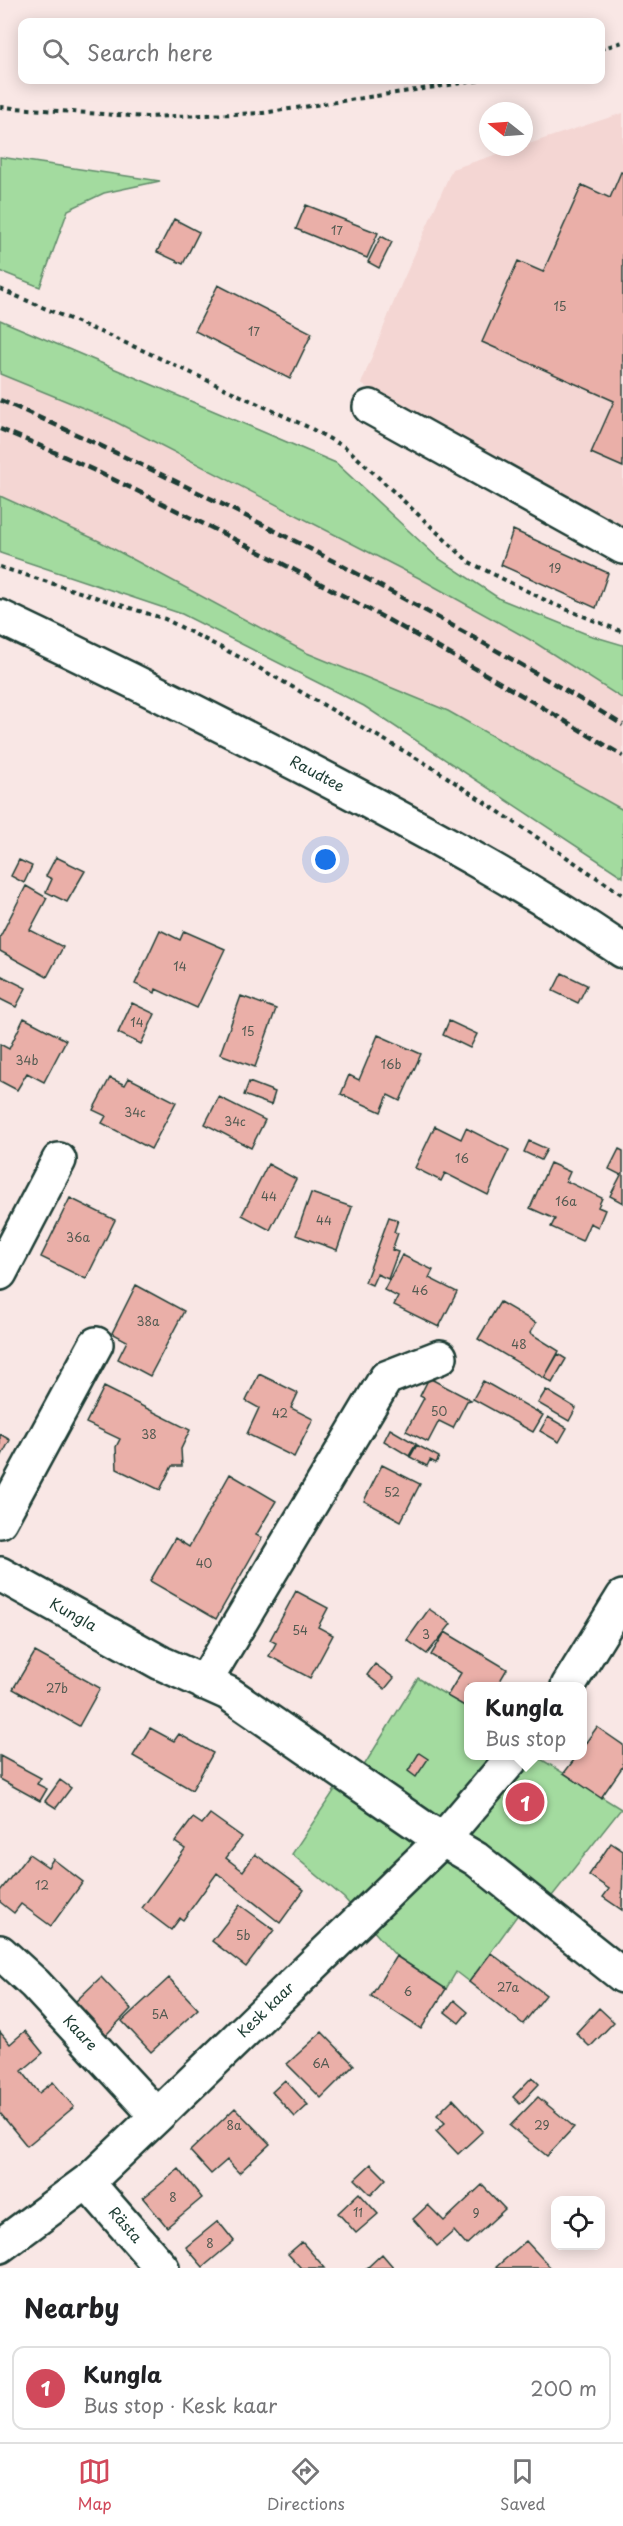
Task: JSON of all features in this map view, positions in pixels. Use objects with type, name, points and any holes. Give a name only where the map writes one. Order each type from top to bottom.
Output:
[{"type":"street","points":[[370,407],[623,547]]},
{"type":"street","name":"Raudtee","points":[[0,617],[249,739],[440,839],[569,914],[623,951]]},
{"type":"street","points":[[0,1273],[59,1160]]},
{"type":"street","points":[[0,1521],[96,1344]]},
{"type":"street","points":[[204,1683],[386,1378],[440,1357]]},
{"type":"street","name":"Kungla","points":[[0,1574],[161,1663],[228,1694],[476,1859],[623,1976]]},
{"type":"street","points":[[570,1682],[623,1597]]},
{"type":"street","name":"Kesk kaar","points":[[0,2246],[87,2182],[157,2116],[443,1839],[510,1760]]},
{"type":"street","name":"Kaare","points":[[0,1952],[34,1984],[157,2116]]},
{"type":"street","name":"Rästa","points":[[87,2182],[162,2268]]},
{"type":"path","points":[[605,47],[623,42]]},
{"type":"path","points":[[0,107],[146,117],[263,113],[455,84]]},
{"type":"path","points":[[0,289],[142,350],[310,428],[348,449],[469,562],[526,592],[623,632]]},
{"type":"path","points":[[0,567],[165,619],[248,661],[435,769],[623,894]]},
{"type":"shaded area","points":[[623,113],[623,527],[361,384],[397,294],[452,169],[492,156],[533,156],[533,142]]},
{"type":"shaded area","points":[[0,374],[110,419],[419,578],[534,642],[623,699],[623,810],[528,756],[307,653],[99,541],[0,496]]},
{"type":"green space","points":[[0,157],[160,181],[104,193],[68,210],[40,287],[0,271]]},
{"type":"green space","points":[[0,320],[336,463],[438,558],[500,599],[589,635],[623,645],[623,699],[534,642],[419,578],[110,419],[0,374]]},
{"type":"green space","points":[[0,496],[99,541],[307,653],[448,711],[623,810],[623,877],[364,706],[182,614],[0,553]]},
{"type":"green space","points":[[418,1678],[464,1706],[464,1760],[542,1760],[621,1809],[537,1915],[524,1906],[469,1982],[456,1972],[446,1989],[396,1956],[344,1898],[292,1854],[342,1779],[352,1785]]},
{"type":"building","points":[[621,172],[623,173],[623,467],[591,453],[614,401],[482,342],[518,261],[543,272],[582,185],[610,198]]},
{"type":"building","points":[[306,205],[378,233],[367,258],[296,229]]},
{"type":"building","points":[[174,219],[199,232],[183,264],[157,252]]},
{"type":"building","points":[[381,236],[392,242],[379,268],[368,262]]},
{"type":"building","points":[[218,285],[312,333],[290,379],[195,331]]},
{"type":"building","points":[[513,530],[608,573],[596,608],[501,565]]},
{"type":"building","points":[[56,857],[85,871],[67,902],[46,892],[52,879],[46,876]]},
{"type":"building","points":[[19,860],[32,866],[24,883],[11,876]]},
{"type":"building","points":[[26,886],[47,898],[30,930],[63,947],[47,977],[0,951],[0,937]]},
{"type":"building","points":[[160,930],[180,940],[184,931],[225,949],[197,1008],[156,989],[155,993],[135,984]]},
{"type":"building","points":[[562,973],[587,985],[578,1003],[553,991]]},
{"type":"building","points":[[0,975],[26,988],[16,1007],[0,999]]},
{"type":"building","points":[[241,996],[276,1009],[255,1067],[220,1054]]},
{"type":"building","points":[[132,1003],[155,1014],[141,1044],[118,1033]]},
{"type":"building","points":[[24,1018],[66,1040],[44,1082],[27,1073],[17,1090],[0,1081],[0,1044],[9,1049]]},
{"type":"building","points":[[449,1021],[477,1034],[470,1048],[443,1035]]},
{"type":"building","points":[[378,1035],[421,1054],[400,1101],[388,1095],[381,1112],[341,1094],[349,1075],[359,1080]]},
{"type":"building","points":[[110,1078],[125,1085],[129,1078],[176,1102],[151,1149],[102,1123],[106,1116],[93,1110]]},
{"type":"building","points":[[249,1082],[275,1092],[271,1105],[244,1095]]},
{"type":"building","points":[[219,1097],[265,1120],[251,1148],[205,1124]]},
{"type":"building","points":[[435,1126],[461,1139],[466,1128],[509,1150],[488,1195],[445,1173],[441,1181],[415,1168]]},
{"type":"building","points":[[529,1141],[547,1149],[541,1160],[524,1152]]},
{"type":"building","points":[[619,1149],[623,1151],[623,1203],[610,1196],[621,1175],[609,1169]]},
{"type":"building","points":[[550,1163],[570,1172],[566,1181],[602,1198],[598,1207],[605,1210],[598,1227],[590,1223],[582,1241],[551,1227],[555,1219],[530,1208]]},
{"type":"building","points":[[268,1164],[296,1179],[270,1230],[242,1215]]},
{"type":"building","points":[[311,1193],[352,1207],[337,1250],[296,1235]]},
{"type":"building","points":[[70,1198],[115,1220],[86,1279],[41,1257]]},
{"type":"building","points":[[389,1217],[398,1220],[394,1232],[398,1233],[392,1250],[398,1252],[388,1279],[377,1274],[372,1285],[365,1282]]},
{"type":"building","points":[[402,1255],[433,1270],[429,1278],[457,1292],[439,1327],[394,1305],[398,1297],[384,1290]]},
{"type":"building","points":[[136,1285],[184,1311],[150,1376],[118,1359],[127,1341],[112,1333]]},
{"type":"building","points":[[500,1302],[536,1323],[530,1333],[559,1351],[544,1378],[478,1339]]},
{"type":"building","points":[[558,1354],[566,1359],[552,1383],[544,1378]]},
{"type":"building","points":[[259,1374],[298,1393],[291,1408],[313,1419],[294,1457],[247,1434],[259,1408],[246,1401]]},
{"type":"building","points":[[429,1378],[471,1400],[467,1401],[453,1428],[439,1421],[428,1442],[406,1431],[424,1398],[420,1396]]},
{"type":"building","points":[[483,1381],[543,1415],[533,1432],[473,1399]]},
{"type":"building","points":[[104,1387],[190,1430],[181,1449],[182,1466],[172,1466],[160,1490],[117,1469],[116,1447],[120,1439],[86,1423]]},
{"type":"building","points":[[546,1390],[576,1408],[569,1421],[538,1403]]},
{"type":"building","points":[[548,1417],[567,1428],[559,1442],[540,1431]]},
{"type":"building","points":[[390,1429],[416,1444],[409,1456],[384,1441]]},
{"type":"building","points":[[0,1434],[10,1440],[0,1459]]},
{"type":"building","points":[[417,1445],[439,1457],[436,1463],[430,1460],[427,1466],[410,1457]]},
{"type":"building","points":[[382,1465],[420,1484],[401,1521],[364,1501]]},
{"type":"building","points":[[230,1474],[276,1501],[256,1535],[262,1538],[216,1619],[150,1581],[175,1538],[189,1547]]},
{"type":"building","points":[[296,1591],[328,1608],[318,1627],[333,1635],[310,1678],[269,1656],[276,1643],[270,1640]]},
{"type":"building","points":[[429,1609],[451,1624],[427,1654],[407,1640]]},
{"type":"building","points":[[445,1632],[507,1669],[499,1682],[464,1682],[464,1706],[447,1696],[461,1673],[431,1655]]},
{"type":"building","points":[[35,1652],[100,1688],[79,1726],[13,1689]]},
{"type":"building","points":[[375,1664],[394,1678],[385,1689],[367,1675]]},
{"type":"building","points":[[597,1727],[623,1745],[623,1766],[601,1798],[564,1773],[574,1760],[587,1760],[587,1741]]},
{"type":"building","points":[[150,1728],[174,1741],[179,1734],[213,1753],[192,1790],[133,1756]]},
{"type":"building","points":[[419,1753],[428,1759],[416,1777],[408,1771]]},
{"type":"building","points":[[0,1756],[41,1778],[37,1784],[47,1789],[40,1801],[0,1779]]},
{"type":"building","points":[[60,1780],[71,1788],[56,1808],[45,1801]]},
{"type":"building","points":[[210,1814],[242,1837],[226,1858],[243,1871],[255,1854],[304,1890],[280,1923],[217,1873],[183,1920],[180,1918],[171,1930],[142,1908],[185,1849],[175,1842],[193,1818],[202,1824]]},
{"type":"building","points":[[611,1843],[623,1851],[622,1910],[603,1897],[609,1889],[589,1875]]},
{"type":"building","points":[[29,1854],[48,1867],[53,1859],[83,1882],[51,1926],[21,1904],[14,1913],[0,1902],[0,1891]]},
{"type":"building","points":[[240,1905],[274,1930],[246,1967],[212,1941]]},
{"type":"building","points":[[491,1953],[546,1995],[523,2024],[469,1982]]},
{"type":"building","points":[[396,1956],[446,1989],[421,2029],[371,1996]]},
{"type":"building","points":[[101,1977],[131,2009],[106,2035],[75,2002]]},
{"type":"building","points":[[169,1978],[198,2009],[151,2052],[122,2021]]},
{"type":"building","points":[[454,2000],[468,2012],[459,2023],[445,2012]]},
{"type":"building","points":[[599,2008],[614,2022],[590,2047],[576,2033]]},
{"type":"building","points":[[25,2031],[43,2053],[22,2071],[39,2093],[53,2082],[74,2107],[27,2146],[0,2113],[0,2032],[10,2044]]},
{"type":"building","points":[[322,2032],[354,2065],[321,2098],[287,2064]]},
{"type":"building","points":[[532,2077],[539,2084],[520,2104],[513,2097]]},
{"type":"building","points":[[285,2080],[308,2105],[295,2117],[272,2092]]},
{"type":"building","points":[[538,2097],[574,2127],[547,2156],[510,2126]]},
{"type":"building","points":[[453,2099],[483,2131],[458,2154],[436,2131],[445,2123],[437,2115]]},
{"type":"building","points":[[235,2108],[270,2144],[239,2173],[227,2160],[211,2174],[190,2151]]},
{"type":"building","points":[[371,2164],[386,2179],[371,2195],[355,2179]]},
{"type":"building","points":[[179,2169],[202,2198],[167,2227],[143,2198]]},
{"type":"building","points":[[482,2185],[505,2209],[466,2245],[454,2231],[437,2246],[413,2219],[428,2205],[444,2221]]},
{"type":"building","points":[[359,2193],[378,2214],[356,2233],[338,2213]]},
{"type":"building","points":[[218,2221],[234,2241],[203,2267],[186,2247]]},
{"type":"building","points":[[526,2241],[551,2268],[495,2268]]},
{"type":"building","points":[[302,2242],[325,2268],[301,2268],[288,2254]]},
{"type":"building","points":[[382,2254],[394,2268],[367,2268]]},
{"type":"railway","points":[[0,400],[160,474],[317,552],[471,636],[623,725]]},
{"type":"railway","points":[[0,429],[137,491],[321,584],[473,667],[623,756]]},
{"type":"place","name":"Kungla","points":[[525,1802]]}]
